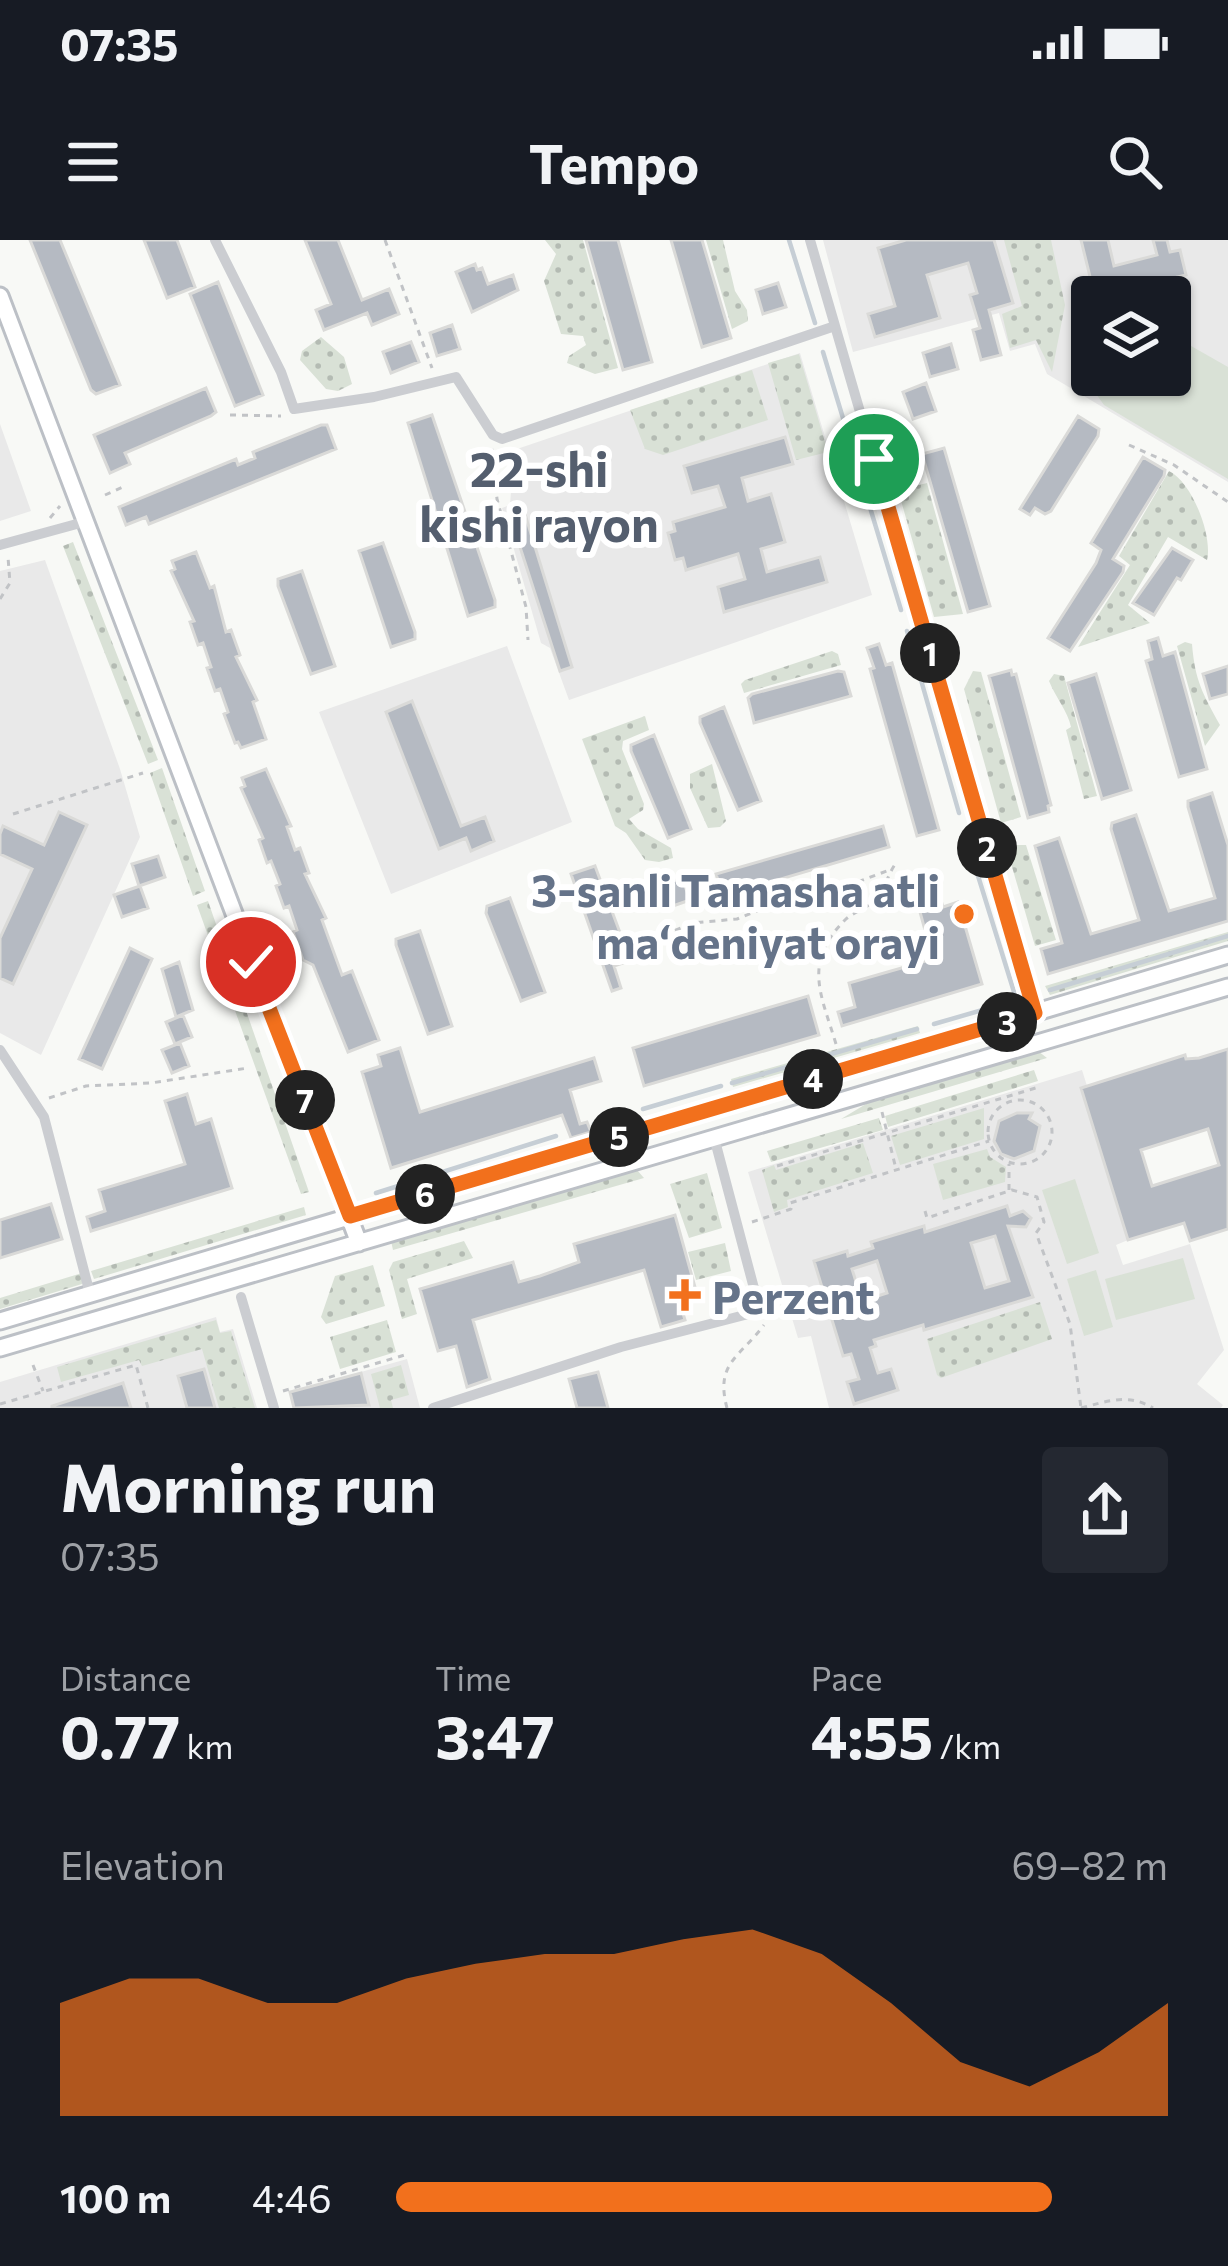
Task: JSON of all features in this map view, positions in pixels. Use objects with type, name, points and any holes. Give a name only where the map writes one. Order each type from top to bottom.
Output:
[{"type":"main road","points":[[0,296],[359,1243]]},
{"type":"main road","points":[[0,1321],[1228,955]]},
{"type":"main road","points":[[0,1348],[1228,987]]},
{"type":"main road","points":[[376,1208],[373,1221],[384,1236]]},
{"type":"main road","points":[[307,1230],[320,1237],[319,1255]]},
{"type":"street","points":[[215,240],[281,372],[294,410],[374,397],[448,376],[462,382],[493,435],[502,439],[835,326]]},
{"type":"street","points":[[810,240],[1035,1013]]},
{"type":"street","points":[[3,544],[84,522]]},
{"type":"street","points":[[0,1050],[44,1117],[90,1294]]},
{"type":"street","points":[[433,1408],[604,1352],[760,1311],[714,1137]]},
{"type":"street","points":[[241,1298],[274,1408]]},
{"type":"path","points":[[385,240],[436,380]]},
{"type":"path","points":[[230,415],[281,416]]},
{"type":"path","points":[[493,435],[496,499],[526,607],[528,640]]},
{"type":"path","points":[[1129,446],[1174,465],[1228,502]]},
{"type":"path","points":[[104,495],[123,487]]},
{"type":"path","points":[[44,522],[60,506]]},
{"type":"path","points":[[0,598],[10,583],[3,544]]},
{"type":"path","points":[[13,814],[142,773]]},
{"type":"path","points":[[653,940],[692,922],[736,919],[802,893],[830,892],[894,866],[877,899],[843,922],[818,960],[816,979],[836,1045]]},
{"type":"path","points":[[36,1103],[86,1085],[151,1083],[248,1068]]},
{"type":"path","points":[[777,1166],[1039,1087]]},
{"type":"path","points":[[1027,1100],[1044,1110],[1052,1128],[1048,1147],[1034,1161],[1009,1162],[988,1141],[990,1119],[1006,1103],[1027,1100]]},
{"type":"path","points":[[882,1112],[896,1170]]},
{"type":"path","points":[[737,1226],[791,1209],[790,1203],[988,1141]]},
{"type":"path","points":[[1009,1162],[1009,1191]]},
{"type":"path","points":[[925,1210],[927,1218],[1009,1191],[1037,1197],[1044,1222],[1036,1233],[1070,1324],[1081,1408],[1119,1397],[1140,1400],[1153,1408]]},
{"type":"path","points":[[727,1408],[722,1372],[764,1324]]},
{"type":"path","points":[[270,1394],[408,1354]]},
{"type":"path","points":[[33,1365],[43,1392]]},
{"type":"path","points":[[0,1404],[136,1365],[148,1408]]},
{"type":"shaded area","points":[[545,240],[583,240],[618,368],[595,374],[567,363],[569,356],[586,345],[583,336],[561,334],[544,281],[556,254]]},
{"type":"shaded area","points":[[706,240],[723,240],[735,291],[747,310],[748,321],[732,329]]},
{"type":"shaded area","points":[[823,240],[1228,240],[1228,482],[1084,396],[1191,396],[1191,276],[1071,276],[1071,388],[1047,374],[1035,344],[1010,351],[999,313],[853,352]]},
{"type":"shaded area","points":[[1004,240],[1051,240],[1065,305],[1052,372],[1036,340],[1010,348],[1002,314],[1022,306]]},
{"type":"shaded area","points":[[321,337],[344,357],[352,384],[338,391],[326,389],[300,360],[302,351]]},
{"type":"shaded area","points":[[1191,346],[1228,367],[1228,479],[1104,405],[1098,396],[1191,396]]},
{"type":"shaded area","points":[[800,353],[872,595],[569,700],[550,648],[541,643],[502,508],[510,505],[514,450]]},
{"type":"shaded area","points":[[799,354],[828,452],[796,460],[768,363]]},
{"type":"shaded area","points":[[752,370],[768,420],[663,455],[645,449],[630,410]]},
{"type":"shaded area","points":[[0,424],[31,511],[0,521]]},
{"type":"shaded area","points":[[1169,471],[1185,486],[1199,511],[1207,560],[1168,537],[1128,605],[1150,623],[1078,647],[1130,565],[1119,556]]},
{"type":"shaded area","points":[[927,483],[963,614],[934,617],[898,490]]},
{"type":"shaded area","points":[[73,542],[158,760],[148,764],[63,546]]},
{"type":"shaded area","points":[[45,560],[140,837],[41,1055],[0,1033],[0,571]]},
{"type":"shaded area","points":[[1192,644],[1201,687],[1220,725],[1205,746],[1177,646]]},
{"type":"shaded area","points":[[507,646],[572,822],[391,894],[319,712]]},
{"type":"shaded area","points":[[832,651],[841,665],[744,693],[741,684],[745,680]]},
{"type":"shaded area","points":[[973,671],[981,672],[1021,817],[1001,823],[964,689]]},
{"type":"shaded area","points":[[1054,674],[1064,676],[1097,796],[1084,799],[1066,730],[1071,727],[1049,681]]},
{"type":"shaded area","points":[[645,716],[649,730],[623,741],[622,749],[644,804],[629,819],[671,848],[673,858],[659,862],[645,860],[626,833],[615,826],[582,739]]},
{"type":"shaded area","points":[[712,764],[726,821],[708,828],[690,788],[690,774]]},
{"type":"shaded area","points":[[162,768],[205,891],[193,896],[150,773]]},
{"type":"shaded area","points":[[1017,845],[1026,845],[1056,940],[1035,946],[1008,853]]},
{"type":"shaded area","points":[[208,901],[309,1192],[301,1194],[197,905]]},
{"type":"shaded area","points":[[1228,932],[1228,941],[1050,995],[1045,986]]},
{"type":"shaded area","points":[[918,1026],[920,1033],[733,1087],[731,1079]]},
{"type":"shaded area","points":[[1038,1051],[1047,1058],[841,1119],[876,1098]]},
{"type":"shaded area","points":[[1034,1070],[1038,1081],[888,1127],[885,1116]]},
{"type":"shaded area","points":[[1082,1070],[1087,1086],[1081,1088],[1128,1240],[1116,1245],[1123,1265],[1190,1244],[1224,1350],[1197,1384],[1221,1408],[829,1408],[811,1336],[798,1338],[748,1172]]},
{"type":"shaded area","points":[[984,1108],[984,1139],[900,1165],[891,1136]]},
{"type":"shaded area","points":[[879,1118],[883,1130],[771,1162],[767,1151]]},
{"type":"shaded area","points":[[863,1143],[873,1173],[787,1200],[788,1207],[774,1212],[762,1170],[774,1165],[776,1170]]},
{"type":"shaded area","points":[[987,1149],[990,1157],[1006,1167],[1005,1182],[943,1200],[933,1164]]},
{"type":"shaded area","points":[[637,1170],[644,1178],[393,1250],[391,1241]]},
{"type":"shaded area","points":[[707,1173],[722,1228],[689,1238],[670,1184]]},
{"type":"shaded area","points":[[1075,1179],[1099,1253],[1067,1264],[1042,1190]]},
{"type":"shaded area","points":[[304,1207],[306,1215],[94,1279],[91,1271]]},
{"type":"shaded area","points":[[464,1241],[473,1258],[407,1279],[417,1314],[402,1319],[389,1270],[393,1262]]},
{"type":"shaded area","points":[[725,1243],[731,1271],[696,1280],[688,1252]]},
{"type":"shaded area","points":[[1183,1258],[1195,1299],[1116,1320],[1105,1279]]},
{"type":"shaded area","points":[[373,1265],[385,1306],[326,1324],[321,1317],[335,1276]]},
{"type":"shaded area","points":[[1096,1270],[1113,1327],[1084,1336],[1067,1279]]},
{"type":"shaded area","points":[[82,1273],[82,1284],[0,1309],[0,1298]]},
{"type":"shaded area","points":[[1040,1302],[1052,1339],[941,1378],[937,1375],[927,1339]]},
{"type":"shaded area","points":[[216,1317],[220,1332],[233,1329],[257,1408],[0,1408],[0,1382]]},
{"type":"shaded area","points":[[216,1320],[220,1333],[231,1331],[255,1408],[219,1408],[202,1349],[142,1366],[139,1360],[61,1382],[57,1367]]},
{"type":"shaded area","points":[[387,1320],[396,1352],[340,1369],[330,1337]]},
{"type":"shaded area","points":[[407,1359],[420,1408],[294,1408],[290,1392]]},
{"type":"shaded area","points":[[401,1365],[409,1395],[391,1400],[393,1408],[380,1408],[371,1374]]},
{"type":"building","points":[[30,240],[60,240],[120,385],[96,394],[91,390]]},
{"type":"building","points":[[144,240],[177,240],[195,287],[167,298]]},
{"type":"building","points":[[305,240],[338,240],[362,300],[389,289],[399,314],[372,325],[367,313],[324,330],[316,310],[331,304]]},
{"type":"building","points":[[586,240],[618,240],[652,362],[623,370]]},
{"type":"building","points":[[671,240],[702,240],[731,338],[702,347]]},
{"type":"building","points":[[906,240],[994,240],[1013,303],[989,310],[1001,355],[981,360],[973,330],[980,328],[970,295],[977,293],[968,263],[927,275],[940,318],[875,337],[868,314],[895,306],[878,248]]},
{"type":"building","points":[[1081,240],[1108,240],[1114,266],[1157,255],[1153,240],[1167,240],[1170,252],[1180,250],[1186,275],[1182,276],[1090,276]]},
{"type":"building","points":[[475,264],[477,270],[482,268],[488,284],[513,275],[518,290],[472,312],[456,272]]},
{"type":"building","points":[[218,282],[263,395],[235,406],[190,294]]},
{"type":"building","points":[[778,283],[786,307],[763,314],[756,290]]},
{"type":"building","points":[[452,325],[460,349],[437,356],[430,333]]},
{"type":"building","points":[[411,342],[419,362],[391,373],[383,352]]},
{"type":"building","points":[[951,344],[958,369],[930,377],[923,353]]},
{"type":"building","points":[[926,383],[936,411],[913,419],[903,392]]},
{"type":"building","points":[[206,388],[216,412],[125,453],[130,464],[110,473],[94,435]]},
{"type":"building","points":[[432,415],[495,600],[495,607],[468,616],[408,423]]},
{"type":"building","points":[[1078,416],[1099,429],[1098,436],[1051,511],[1045,514],[1035,508],[1030,515],[1020,509]]},
{"type":"building","points":[[327,425],[336,449],[149,524],[146,517],[126,525],[119,507],[236,459],[238,465],[255,458],[253,452]]},
{"type":"building","points":[[785,437],[793,464],[742,478],[748,501],[771,494],[785,542],[761,549],[767,572],[820,557],[827,582],[724,612],[718,587],[745,579],[738,554],[686,570],[683,558],[675,560],[668,533],[675,531],[673,522],[725,507],[718,486],[692,493],[684,466]]},
{"type":"building","points":[[944,448],[990,606],[968,612],[922,454]]},
{"type":"building","points":[[1143,457],[1165,470],[1164,476],[1113,559],[1124,566],[1123,572],[1070,651],[1048,638],[1096,563],[1101,550],[1091,543]]},
{"type":"building","points":[[524,511],[572,667],[560,671],[510,516]]},
{"type":"building","points":[[383,543],[415,632],[415,639],[391,647],[359,551]]},
{"type":"building","points":[[1172,548],[1193,560],[1154,615],[1133,603]]},
{"type":"building","points":[[196,552],[210,588],[214,586],[226,632],[231,630],[266,739],[241,748],[235,743],[220,689],[215,691],[207,668],[211,667],[203,643],[198,645],[190,622],[194,621],[171,571],[175,569],[172,561]]},
{"type":"building","points":[[302,571],[335,666],[311,674],[278,586],[278,579]]},
{"type":"building","points":[[1158,638],[1163,656],[1175,652],[1207,769],[1179,777],[1146,661],[1152,659],[1148,641]]},
{"type":"building","points":[[879,644],[886,665],[892,663],[939,830],[917,836],[870,669],[874,668],[867,648]]},
{"type":"building","points":[[1228,666],[1228,694],[1210,699],[1203,674]]},
{"type":"building","points":[[1011,670],[1016,674],[1051,805],[1049,812],[1028,818],[989,676]]},
{"type":"building","points":[[844,672],[851,696],[754,723],[748,698],[752,694]]},
{"type":"building","points":[[1096,674],[1131,790],[1102,799],[1068,683]]},
{"type":"building","points":[[412,701],[461,826],[485,817],[494,841],[471,851],[466,838],[439,849],[386,712]]},
{"type":"building","points":[[724,707],[761,801],[738,810],[700,723],[700,717]]},
{"type":"building","points":[[654,735],[691,829],[668,838],[631,751],[631,745]]},
{"type":"building","points":[[266,769],[326,918],[322,920],[342,975],[352,971],[379,1040],[348,1052],[313,965],[303,960],[289,906],[284,908],[276,886],[280,884],[271,861],[267,863],[259,840],[263,838],[241,788],[245,786],[242,778]]},
{"type":"building","points":[[1212,793],[1228,845],[1228,921],[1048,974],[1041,949],[1062,943],[1035,846],[1059,838],[1091,934],[1139,920],[1111,829],[1112,823],[1136,815],[1169,911],[1215,898],[1188,807],[1188,801]]},
{"type":"building","points":[[59,812],[87,825],[13,984],[0,978],[0,938],[32,869],[0,854],[0,834],[3,826],[44,845]]},
{"type":"building","points":[[883,826],[889,847],[723,896],[716,874]]},
{"type":"building","points":[[158,856],[165,877],[139,886],[132,864]]},
{"type":"building","points":[[595,866],[629,961],[614,966],[621,988],[612,991],[571,874]]},
{"type":"building","points":[[682,878],[690,900],[667,908],[659,885]]},
{"type":"building","points":[[140,886],[148,908],[122,917],[114,895]]},
{"type":"building","points":[[937,887],[943,907],[958,902],[982,984],[842,1026],[838,1012],[855,1007],[849,983],[933,959],[915,894]]},
{"type":"building","points":[[510,898],[545,992],[521,1001],[486,913],[487,906]]},
{"type":"building","points":[[420,931],[452,1026],[428,1034],[396,945],[396,939]]},
{"type":"building","points":[[130,948],[152,959],[102,1069],[79,1059]]},
{"type":"building","points":[[179,962],[193,1010],[176,1017],[162,969]]},
{"type":"building","points":[[808,996],[819,1035],[644,1086],[633,1048]]},
{"type":"building","points":[[183,1015],[192,1037],[175,1044],[166,1022]]},
{"type":"building","points":[[180,1043],[189,1066],[172,1073],[162,1050]]},
{"type":"building","points":[[400,1048],[420,1112],[594,1058],[601,1081],[570,1090],[580,1124],[587,1122],[591,1132],[571,1138],[562,1115],[391,1168],[362,1072],[381,1066],[378,1055]]},
{"type":"building","points":[[1228,1049],[1228,1229],[1190,1241],[1184,1223],[1128,1240],[1081,1088],[1185,1055],[1186,1059]],"holes":[[[1208,1129],[1219,1165],[1152,1186],[1141,1150]]]},
{"type":"building","points":[[187,1094],[196,1124],[211,1119],[232,1188],[91,1231],[87,1217],[105,1211],[99,1190],[185,1164],[165,1101]]},
{"type":"building","points":[[1032,1113],[1029,1119],[1040,1126],[1034,1151],[1014,1159],[1001,1154],[994,1141],[999,1121]]},
{"type":"building","points":[[51,1204],[62,1239],[0,1258],[0,1220]]},
{"type":"building","points":[[1007,1206],[1010,1216],[1023,1211],[1031,1218],[1026,1227],[1008,1226],[1033,1297],[874,1340],[876,1346],[870,1348],[878,1373],[891,1369],[898,1390],[854,1404],[847,1382],[859,1379],[851,1354],[843,1356],[814,1261],[847,1251],[848,1256],[873,1248],[871,1242],[924,1226],[925,1232]],"holes":[[[995,1236],[1009,1281],[985,1288],[971,1243]],[[877,1261],[887,1293],[862,1301],[852,1269]]]},
{"type":"building","points":[[675,1215],[698,1298],[680,1303],[685,1320],[661,1327],[644,1270],[473,1320],[490,1379],[467,1387],[456,1346],[438,1351],[420,1289],[513,1262],[519,1282],[540,1276],[579,1262],[574,1244]]},
{"type":"building","points":[[204,1369],[215,1408],[187,1408],[178,1376]]},
{"type":"building","points":[[598,1372],[608,1408],[577,1408],[569,1379]]},
{"type":"building","points":[[361,1373],[369,1405],[294,1408],[290,1392]]},
{"type":"building","points":[[123,1383],[131,1408],[52,1408],[52,1406]]},
{"type":"waterway","points":[[789,240],[815,323]]},
{"type":"waterway","points":[[823,352],[901,610]]},
{"type":"waterway","points":[[907,631],[959,813]]},
{"type":"waterway","points":[[966,837],[1014,992]]},
{"type":"waterway","points":[[1050,990],[1228,936]]},
{"type":"waterway","points":[[934,1024],[1017,1000]]},
{"type":"waterway","points":[[732,1083],[917,1029]]},
{"type":"waterway","points":[[643,1109],[721,1086]]},
{"type":"waterway","points":[[594,1124],[632,1113]]},
{"type":"waterway","points":[[376,1193],[556,1136]]},
{"type":"place","name":"3-sanli Tamasha atli maʻdeniyat orayi","points":[[964,914]]},
{"type":"place","name":"Perzent","points":[[685,1295]]},
{"type":"district","name":"22-shi kishi rayon","points":[[539,494]]},
{"type":"route","points":[[251,962],[350,1216],[1035,1013],[874,459]]}]
